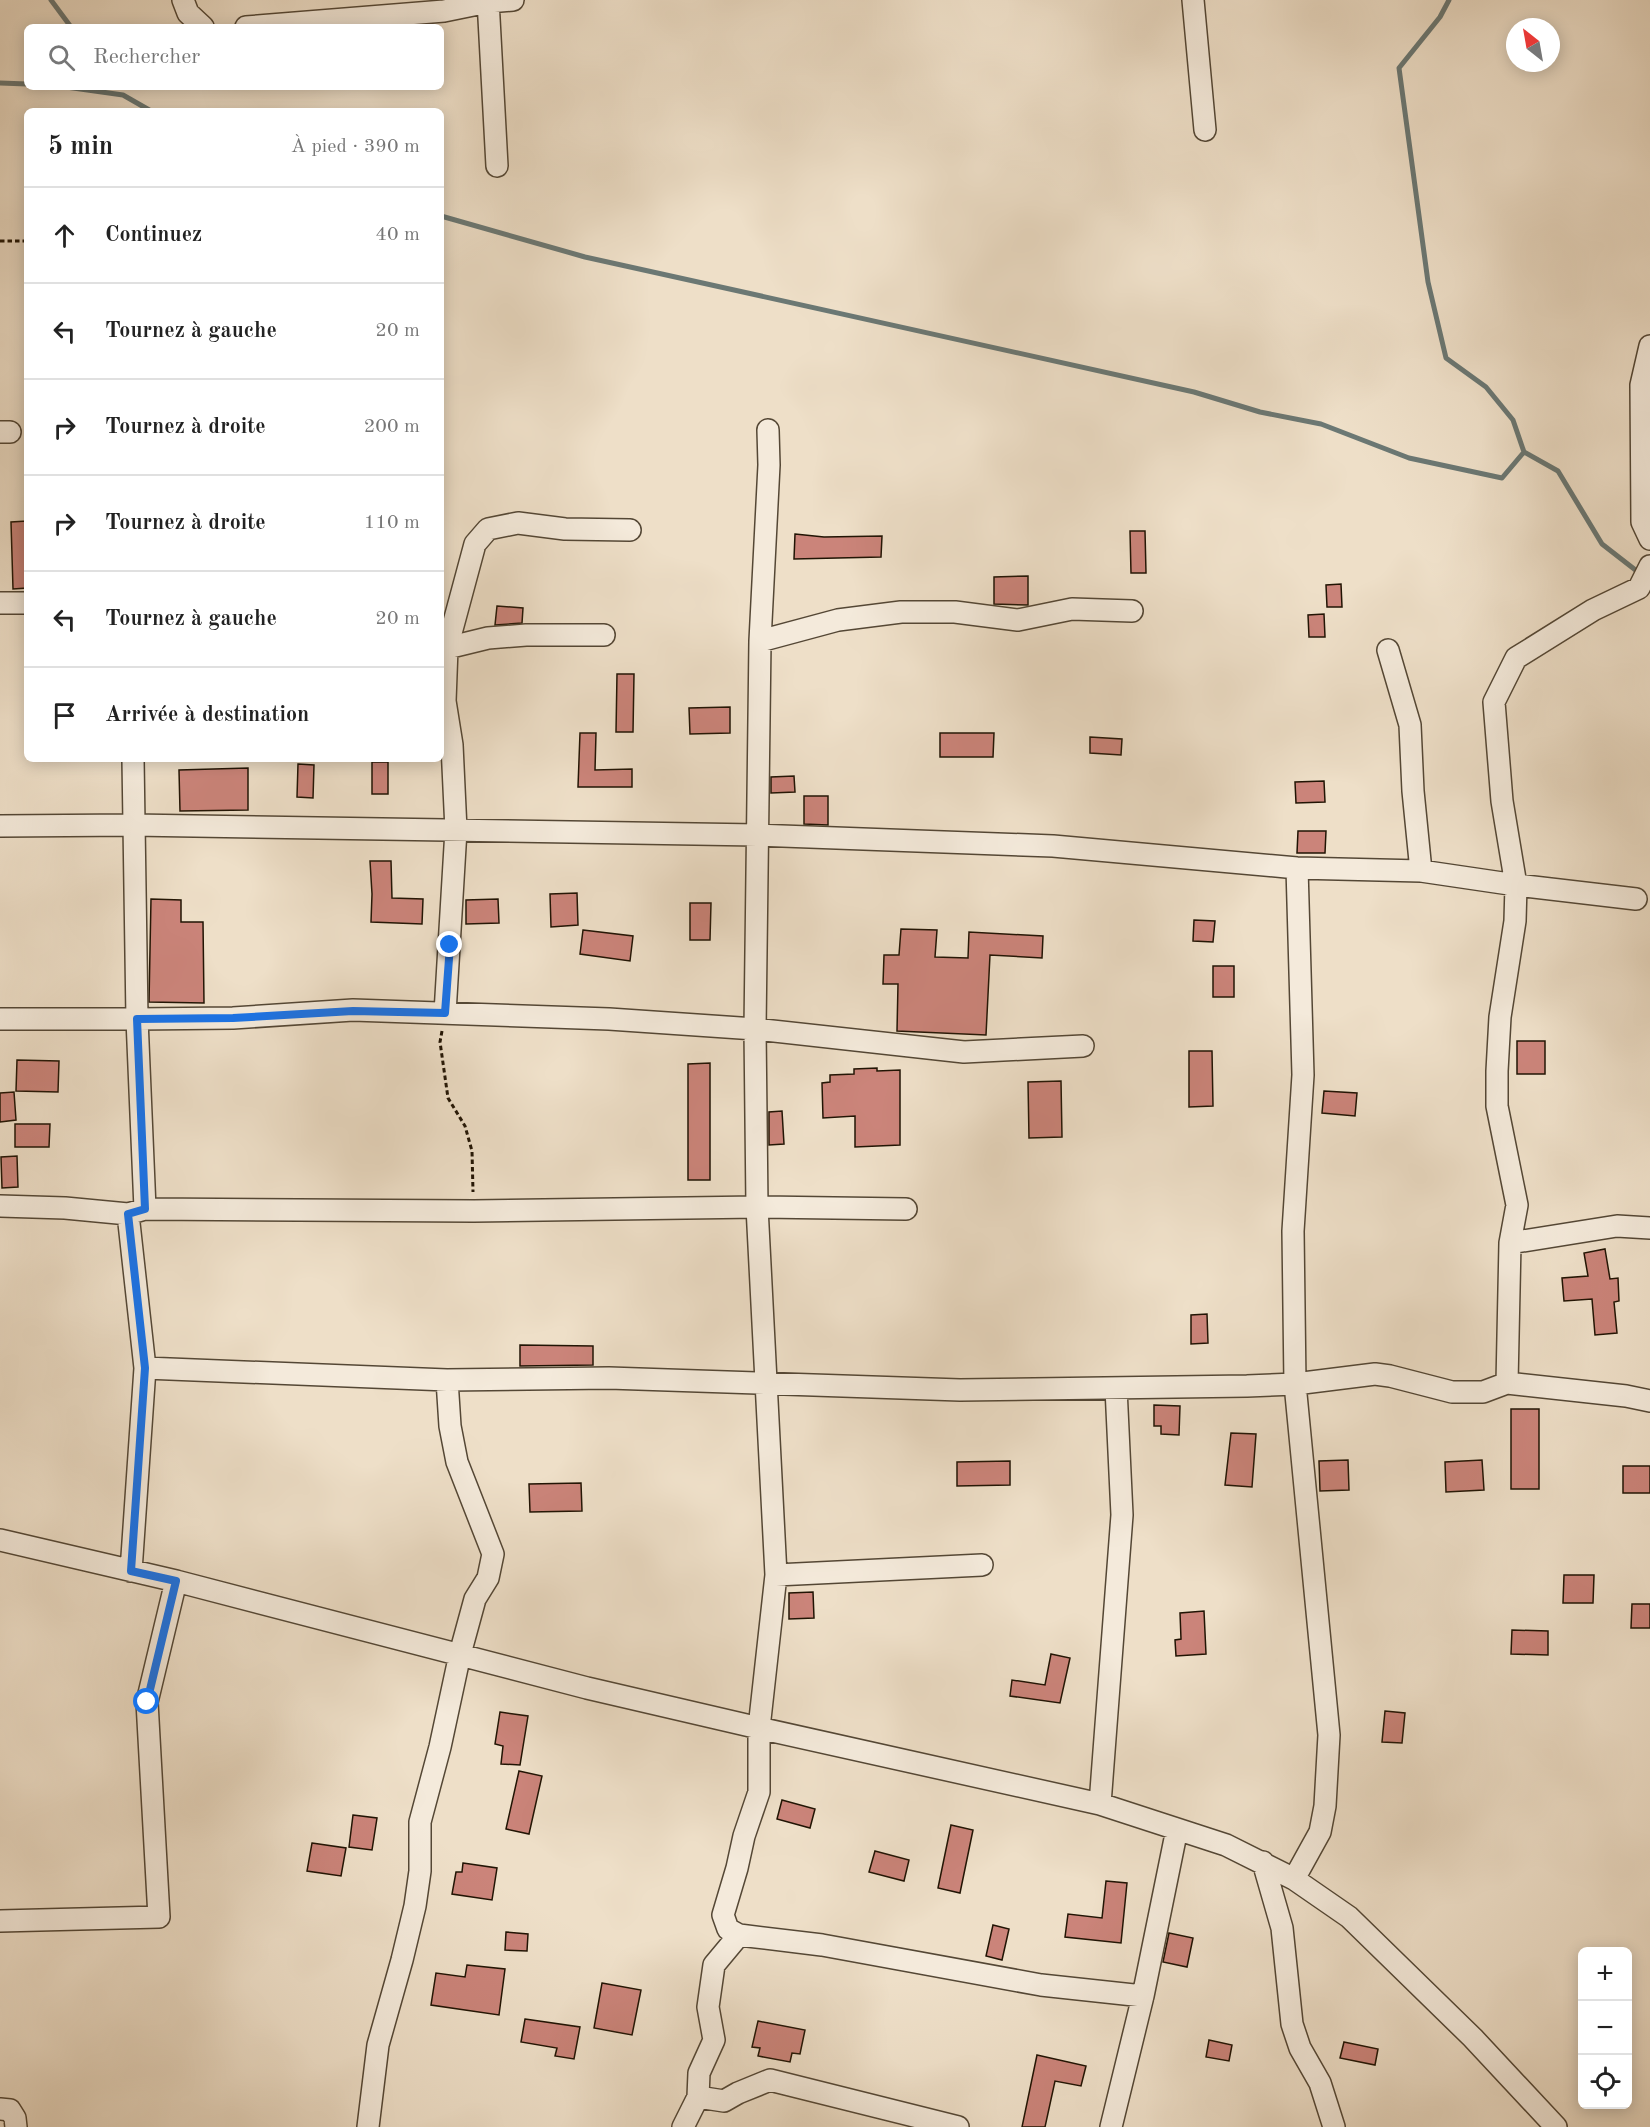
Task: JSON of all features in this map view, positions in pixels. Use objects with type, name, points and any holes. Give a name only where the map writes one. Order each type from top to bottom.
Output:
[{"type":"street","points":[[183,0],[188,13],[200,24]]},
{"type":"street","points":[[283,24],[444,11],[488,1],[513,0]]},
{"type":"street","points":[[1192,0],[1205,130]]},
{"type":"street","points":[[488,1],[497,166]]},
{"type":"street","points":[[1650,345],[1641,385],[1641,408],[1642,522],[1650,539]]},
{"type":"street","points":[[768,430],[769,465],[760,641],[755,1029],[757,1207],[776,1575],[759,1728],[759,1792],[744,1836],[723,1915],[728,1929],[739,1935],[822,1945],[1041,1985],[1143,1996]]},
{"type":"street","points":[[445,1013],[456,830],[452,745],[445,701],[444,647],[475,544],[488,529],[518,522],[565,529],[630,530]]},
{"type":"street","points":[[1507,1383],[1509,1243],[1517,1205],[1497,1106],[1497,1071],[1500,1017],[1515,921],[1515,885],[1502,801],[1494,702],[1516,658],[1593,610],[1639,588],[1650,567]]},
{"type":"street","points":[[0,603],[24,603]]},
{"type":"street","points":[[760,641],[838,620],[901,612],[955,612],[1018,620],[1072,609],[1132,611]]},
{"type":"street","points":[[444,647],[488,638],[604,635]]},
{"type":"street","points":[[1388,650],[1410,725],[1413,791],[1421,871]]},
{"type":"street","points":[[131,1571],[145,1368],[137,1212],[133,762]]},
{"type":"street","points":[[0,826],[134,825],[757,835],[1053,846],[1297,868],[1421,871],[1636,899]]},
{"type":"street","points":[[1294,1879],[1320,1832],[1325,1806],[1329,1735],[1295,1384],[1293,1231],[1304,1075],[1297,868]]},
{"type":"street","points":[[0,1019],[233,1018],[353,1011],[445,1013],[609,1018],[755,1029],[964,1052],[1083,1046]]},
{"type":"street","points":[[0,1206],[137,1212],[757,1207],[906,1209]]},
{"type":"street","points":[[1509,1243],[1617,1226],[1650,1228]]},
{"type":"street","points":[[145,1368],[447,1380],[609,1378],[960,1390],[1295,1384],[1375,1374],[1452,1392],[1483,1392],[1507,1383],[1626,1396],[1650,1401]]},
{"type":"street","points":[[368,2127],[378,2045],[415,1906],[420,1871],[420,1822],[440,1747],[460,1654],[475,1599],[488,1578],[493,1554],[457,1462],[450,1426],[447,1380]]},
{"type":"street","points":[[1100,1804],[1122,1515],[1116,1388]]},
{"type":"street","points":[[0,1540],[176,1581],[588,1688],[1100,1804],[1226,1845],[1294,1879],[1349,1917],[1473,2038],[1556,2127]]},
{"type":"street","points":[[776,1575],[982,1565]]},
{"type":"street","points":[[0,1921],[159,1917],[147,1702],[176,1581]]},
{"type":"street","points":[[1111,2127],[1143,1996],[1177,1829]]},
{"type":"street","points":[[1263,1862],[1282,1928],[1292,2024],[1300,2048],[1320,2083],[1334,2127]]},
{"type":"street","points":[[683,2127],[698,2097],[699,2073],[714,2040],[708,2007],[714,1965],[739,1935]]},
{"type":"street","points":[[698,2097],[723,2102],[770,2080],[958,2127]]},
{"type":"street","points":[[0,2109],[10,2110],[15,2118],[16,2127]]},
{"type":"path","points":[[0,241],[24,242]]},
{"type":"path","points":[[445,1013],[440,1041],[444,1077],[448,1098],[465,1126],[472,1151],[474,1211]]},
{"type":"building","points":[[24,521],[24,588],[13,589],[11,522]]},
{"type":"building","points":[[1130,531],[1145,531],[1146,573],[1131,573]]},
{"type":"building","points":[[795,534],[824,537],[882,536],[881,557],[794,559]]},
{"type":"building","points":[[1028,576],[1028,605],[994,604],[994,577]]},
{"type":"building","points":[[1341,584],[1342,607],[1327,607],[1326,585]]},
{"type":"building","points":[[497,606],[523,608],[522,623],[495,625]]},
{"type":"building","points":[[1324,614],[1325,637],[1309,637],[1308,615]]},
{"type":"building","points":[[617,674],[634,674],[633,732],[616,732]]},
{"type":"building","points":[[730,707],[730,733],[690,734],[689,708]]},
{"type":"building","points":[[580,733],[596,733],[595,770],[632,769],[632,787],[578,787]]},
{"type":"building","points":[[940,733],[994,733],[993,757],[940,757]]},
{"type":"building","points":[[1090,737],[1122,739],[1121,755],[1090,753]]},
{"type":"building","points":[[372,762],[388,762],[388,794],[372,794]]},
{"type":"building","points":[[298,764],[314,765],[313,798],[297,797]]},
{"type":"building","points":[[248,768],[248,810],[180,811],[179,770]]},
{"type":"building","points":[[794,776],[795,792],[771,793],[771,777]]},
{"type":"building","points":[[1324,781],[1325,802],[1296,803],[1295,782]]},
{"type":"building","points":[[804,796],[828,796],[828,825],[804,824]]},
{"type":"building","points":[[1298,831],[1326,831],[1325,853],[1297,853]]},
{"type":"building","points":[[370,861],[391,861],[392,898],[423,899],[422,924],[371,922]]},
{"type":"building","points":[[577,893],[578,925],[551,927],[550,894]]},
{"type":"building","points":[[151,899],[181,900],[181,922],[203,922],[204,1003],[149,1002]]},
{"type":"building","points":[[498,899],[499,923],[466,924],[466,900]]},
{"type":"building","points":[[690,903],[711,903],[710,940],[690,940]]},
{"type":"building","points":[[1194,920],[1215,921],[1213,942],[1193,941]]},
{"type":"building","points":[[901,929],[937,930],[935,957],[968,958],[969,932],[1043,936],[1042,958],[990,955],[986,1035],[897,1031],[898,984],[883,984],[884,955],[899,955]]},
{"type":"building","points":[[583,930],[633,936],[630,961],[580,954]]},
{"type":"building","points":[[1213,966],[1234,966],[1234,997],[1213,997]]},
{"type":"building","points":[[1517,1041],[1545,1041],[1545,1074],[1517,1074]]},
{"type":"building","points":[[1189,1051],[1212,1051],[1213,1106],[1189,1107]]},
{"type":"building","points":[[17,1060],[59,1061],[58,1092],[16,1091]]},
{"type":"building","points":[[710,1063],[710,1180],[688,1180],[688,1064]]},
{"type":"building","points":[[877,1068],[877,1071],[900,1070],[900,1145],[855,1147],[855,1116],[823,1118],[822,1083],[830,1082],[830,1075],[854,1074],[854,1069]]},
{"type":"building","points":[[1061,1081],[1062,1137],[1029,1138],[1028,1082]]},
{"type":"building","points":[[1324,1091],[1357,1093],[1355,1116],[1322,1113]]},
{"type":"building","points":[[14,1092],[16,1120],[0,1122],[0,1093]]},
{"type":"building","points":[[782,1111],[784,1144],[769,1145],[769,1112]]},
{"type":"building","points":[[15,1124],[50,1124],[49,1147],[15,1147]]},
{"type":"building","points":[[17,1156],[18,1187],[2,1188],[1,1157]]},
{"type":"building","points":[[1605,1249],[1610,1279],[1618,1278],[1619,1301],[1614,1302],[1617,1333],[1595,1335],[1592,1299],[1564,1301],[1562,1278],[1588,1276],[1584,1253]]},
{"type":"building","points":[[1207,1314],[1208,1343],[1191,1344],[1191,1315]]},
{"type":"building","points":[[520,1345],[593,1346],[593,1365],[520,1366]]},
{"type":"building","points":[[1154,1405],[1180,1406],[1179,1435],[1161,1434],[1161,1426],[1154,1426]]},
{"type":"building","points":[[1511,1409],[1539,1409],[1539,1489],[1511,1489]]},
{"type":"building","points":[[1231,1433],[1256,1434],[1252,1487],[1225,1485]]},
{"type":"building","points":[[1348,1460],[1349,1490],[1320,1491],[1319,1461]]},
{"type":"building","points":[[1482,1460],[1484,1490],[1446,1492],[1445,1462]]},
{"type":"building","points":[[1010,1461],[1010,1485],[957,1486],[957,1462]]},
{"type":"building","points":[[1623,1466],[1650,1466],[1650,1493],[1623,1493]]},
{"type":"building","points":[[581,1483],[582,1511],[530,1512],[529,1484]]},
{"type":"building","points":[[1564,1575],[1594,1575],[1593,1603],[1563,1603]]},
{"type":"building","points":[[813,1592],[814,1618],[789,1619],[789,1593]]},
{"type":"building","points":[[1632,1604],[1650,1604],[1650,1628],[1631,1628]]},
{"type":"building","points":[[1204,1611],[1206,1654],[1176,1656],[1175,1640],[1181,1639],[1180,1613]]},
{"type":"building","points":[[1512,1630],[1548,1631],[1548,1655],[1511,1654]]},
{"type":"building","points":[[1051,1654],[1070,1658],[1060,1703],[1010,1696],[1012,1680],[1045,1685]]},
{"type":"building","points":[[1385,1711],[1405,1713],[1402,1743],[1382,1742]]},
{"type":"building","points":[[500,1712],[528,1716],[520,1765],[501,1764],[503,1746],[495,1744]]},
{"type":"building","points":[[519,1771],[542,1776],[529,1834],[506,1829]]},
{"type":"building","points":[[782,1800],[815,1809],[810,1828],[777,1819]]},
{"type":"building","points":[[353,1815],[377,1818],[372,1850],[349,1847]]},
{"type":"building","points":[[951,1825],[973,1830],[960,1893],[938,1888]]},
{"type":"building","points":[[312,1843],[346,1848],[341,1876],[307,1871]]},
{"type":"building","points":[[875,1851],[909,1860],[904,1881],[869,1872]]},
{"type":"building","points":[[463,1863],[497,1868],[492,1900],[452,1894],[456,1872],[462,1872]]},
{"type":"building","points":[[1106,1881],[1127,1883],[1121,1943],[1065,1937],[1068,1914],[1102,1918]]},
{"type":"building","points":[[993,1925],[1009,1929],[1002,1960],[986,1956]]},
{"type":"building","points":[[506,1932],[528,1934],[527,1951],[505,1950]]},
{"type":"building","points":[[1169,1933],[1193,1938],[1187,1967],[1163,1962]]},
{"type":"building","points":[[467,1965],[505,1969],[499,2015],[431,2005],[436,1973],[465,1977]]},
{"type":"building","points":[[602,1983],[641,1990],[632,2035],[594,2028]]},
{"type":"building","points":[[525,2019],[580,2027],[574,2059],[555,2056],[557,2048],[521,2042]]},
{"type":"building","points":[[758,2021],[805,2030],[800,2054],[792,2053],[790,2062],[758,2056],[760,2048],[752,2047]]},
{"type":"building","points":[[1209,2040],[1232,2045],[1229,2061],[1206,2057]]},
{"type":"building","points":[[1344,2042],[1378,2049],[1375,2065],[1340,2058]]},
{"type":"building","points":[[1037,2055],[1086,2066],[1081,2086],[1055,2081],[1045,2127],[1022,2127]]},
{"type":"waterway","points":[[51,0],[69,24]]},
{"type":"waterway","points":[[1449,0],[1440,17],[1399,68],[1428,282],[1446,358],[1486,387],[1513,420],[1524,452]]},
{"type":"waterway","points":[[0,83],[24,84]]},
{"type":"waterway","points":[[87,90],[123,95],[146,108]]},
{"type":"waterway","points":[[444,217],[585,257],[1194,392],[1260,412],[1321,424],[1409,458],[1502,478],[1524,452],[1558,471],[1602,544],[1638,572]]},
{"type":"route","points":[[147,1702],[176,1581],[131,1571],[145,1368],[128,1214],[145,1209],[137,1019],[233,1018],[353,1011],[445,1013],[450,945]]}]
